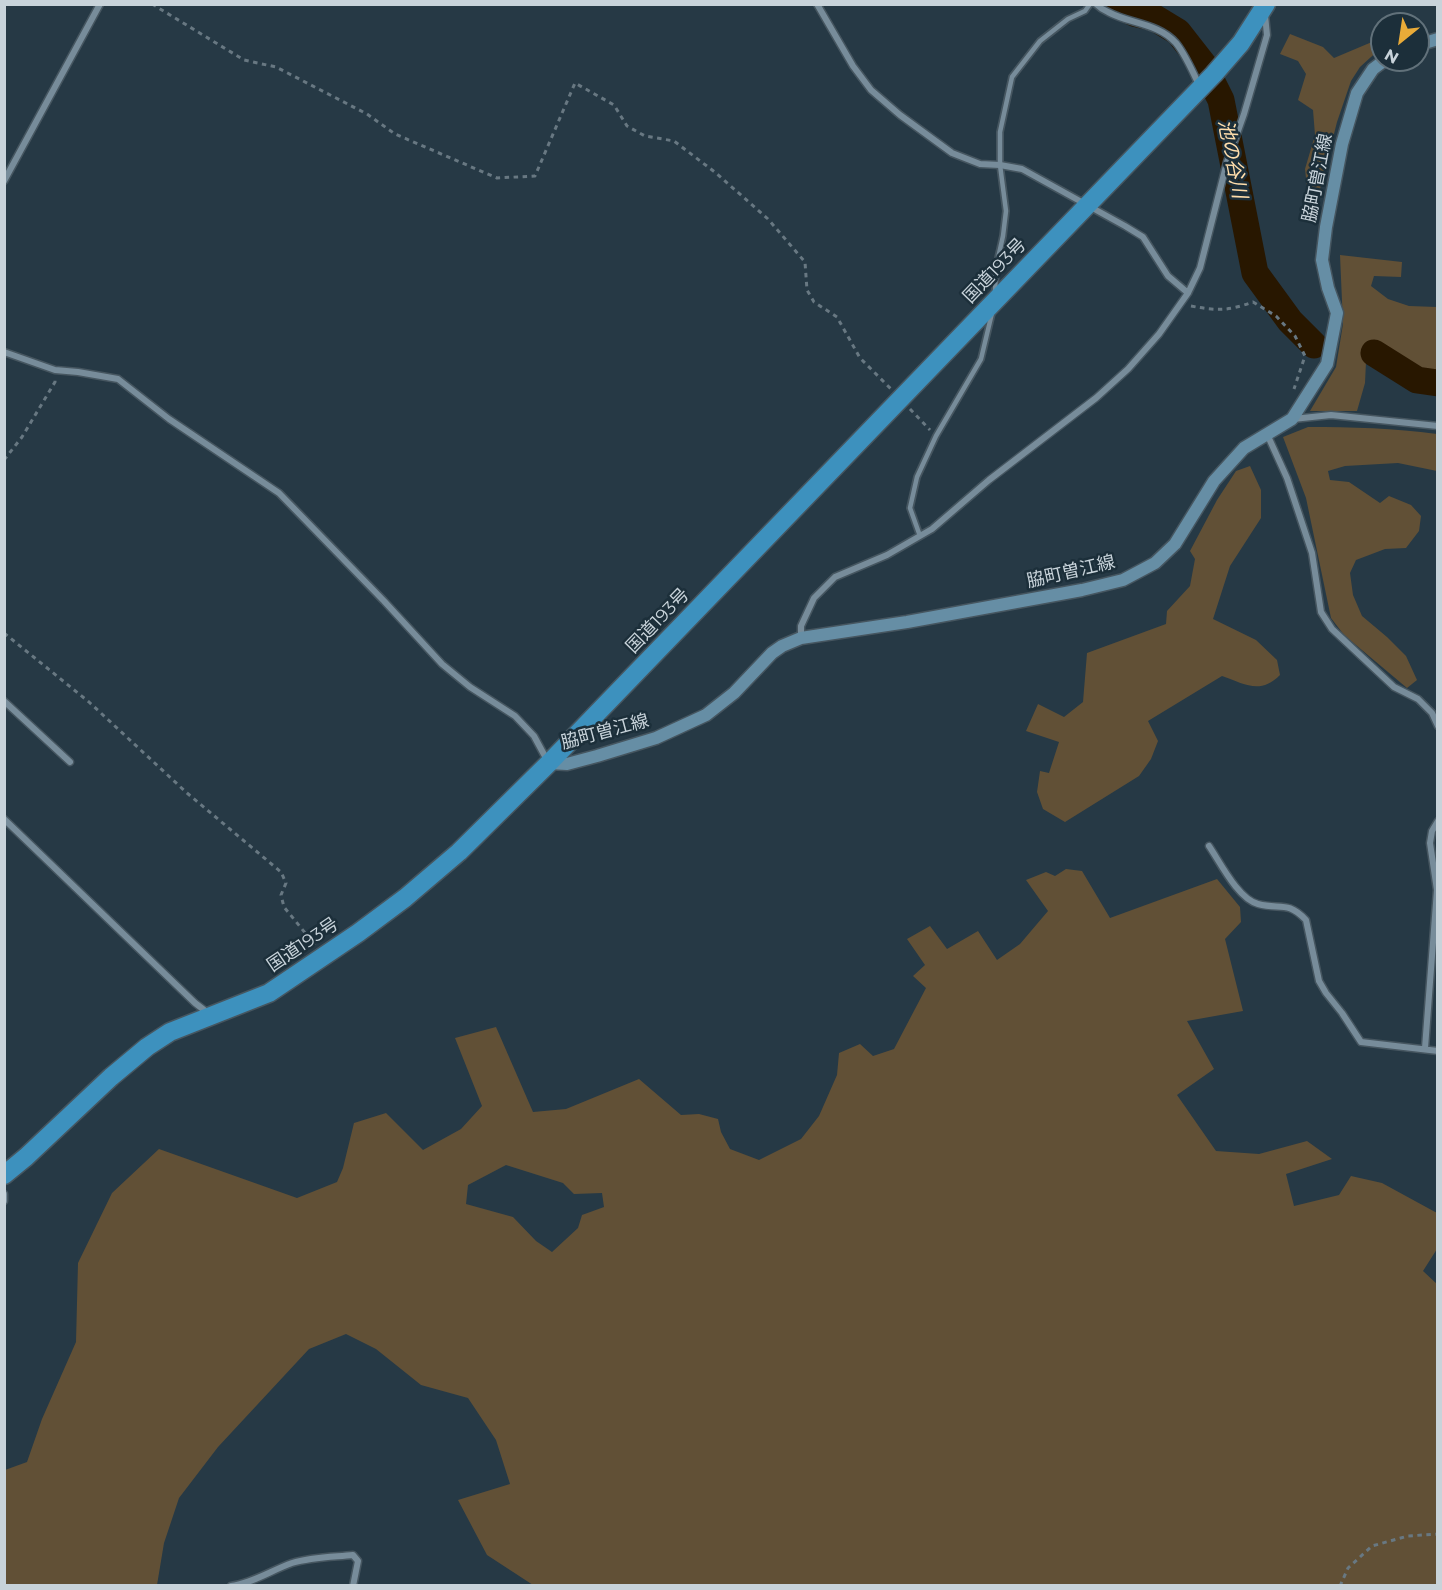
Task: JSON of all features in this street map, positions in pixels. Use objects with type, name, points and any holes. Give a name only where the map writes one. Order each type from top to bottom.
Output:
[{"type":"highway","name":"国道193号","points":[[4,1175],[147,1047],[170,1032],[269,993],[405,898],[459,852],[549,763],[1207,82],[1241,43],[1265,6]]},
{"type":"main road","name":"脇町曽江線","points":[[549,763],[567,764],[656,738],[706,715],[734,693],[772,653],[782,646],[801,639],[1082,590],[1123,580],[1155,563],[1175,544],[1214,481],[1244,448],[1292,419],[1327,364],[1336,312],[1322,261],[1326,227],[1342,144],[1357,93],[1371,72]]},
{"type":"street","points":[[4,181],[100,4]]},
{"type":"street","points":[[817,4],[853,66],[871,90],[900,115],[952,153],[980,164],[1022,169],[1088,204],[1143,237],[1168,276],[1188,293]]},
{"type":"street","points":[[1096,4],[1109,13],[1161,32],[1176,43],[1192,69],[1207,82]]},
{"type":"street","points":[[801,639],[801,626],[814,598],[835,577],[887,555],[932,529],[989,480],[1096,398],[1128,369],[1159,334],[1188,293],[1200,268],[1227,162],[1267,35],[1265,6]]},
{"type":"street","points":[[4,352],[55,370],[118,379],[169,419],[279,493],[442,664],[470,687],[515,716],[534,736],[549,763]]},
{"type":"street","points":[[1292,419],[1331,415],[1437,426]]},
{"type":"street","points":[[1267,433],[1287,478],[1312,553],[1322,612],[1332,629],[1394,687],[1418,699],[1432,713],[1437,726]]},
{"type":"street","points":[[4,701],[70,762]]},
{"type":"street","points":[[4,819],[211,1016]]},
{"type":"street","points":[[1425,1048],[1437,890],[1430,843],[1437,821]]},
{"type":"street","points":[[1209,846],[1249,900],[1258,904],[1289,907],[1306,920],[1319,981],[1361,1042],[1437,1051]]},
{"type":"street","points":[[4,1194],[4,1201]]},
{"type":"street","points":[[231,1586],[293,1563],[315,1558],[353,1555],[358,1561],[353,1586]]},
{"type":"lane","points":[[920,536],[910,508],[917,477],[936,436],[981,359],[995,301],[996,267],[1004,236],[1006,211],[1000,165],[1000,132],[1012,77],[1040,41],[1068,19],[1085,11],[1090,4]]},
{"type":"path","points":[[152,4],[244,60],[276,67],[368,114],[395,134],[497,178],[535,176],[575,83],[614,105],[627,126],[645,136],[674,141],[716,173],[768,219],[805,262],[807,290],[814,302],[837,317],[860,358],[936,436]]},
{"type":"path","points":[[1180,304],[1216,310],[1238,308],[1253,302],[1276,316],[1295,336],[1305,356],[1291,395]]},
{"type":"path","points":[[4,460],[22,437],[55,382],[55,370]]},
{"type":"path","points":[[4,633],[89,702],[187,793],[281,872],[286,883],[280,896],[284,907],[323,956]]},
{"type":"path","points":[[1340,1586],[1348,1568],[1372,1546],[1408,1536],[1437,1534]]},
{"type":"shaded area","points":[[1290,34],[1323,47],[1334,58],[1370,43],[1370,58],[1360,67],[1351,81],[1337,122],[1315,209],[1308,196],[1305,169],[1315,135],[1313,110],[1298,100],[1306,74],[1298,61],[1280,54]]},
{"type":"shaded area","points":[[1340,255],[1402,262],[1401,277],[1374,276],[1371,286],[1388,299],[1409,306],[1437,307],[1437,377],[1417,373],[1386,351],[1367,341],[1365,383],[1357,411],[1310,411],[1336,367],[1343,324]]},
{"type":"shaded area","points":[[1308,427],[1373,428],[1437,434],[1437,471],[1398,463],[1345,466],[1328,471],[1330,480],[1349,482],[1380,503],[1389,496],[1411,505],[1421,516],[1419,531],[1406,548],[1385,549],[1356,560],[1350,573],[1353,595],[1362,616],[1406,656],[1417,680],[1407,688],[1344,635],[1331,618],[1306,498],[1283,437]]},
{"type":"shaded area","points":[[1250,466],[1261,490],[1261,518],[1230,566],[1213,619],[1256,640],[1277,660],[1280,675],[1266,685],[1259,686],[1252,686],[1222,676],[1148,721],[1158,741],[1151,759],[1139,776],[1065,822],[1043,809],[1037,792],[1040,771],[1049,773],[1059,742],[1026,731],[1038,704],[1064,717],[1083,702],[1087,653],[1166,624],[1167,611],[1190,586],[1195,559],[1190,551],[1217,500],[1236,471]]},
{"type":"shaded area","points":[[1066,869],[1082,871],[1110,918],[1217,879],[1240,907],[1241,922],[1225,939],[1243,1011],[1187,1021],[1214,1069],[1177,1095],[1216,1151],[1259,1154],[1307,1141],[1332,1159],[1286,1174],[1294,1206],[1339,1195],[1351,1176],[1382,1183],[1437,1213],[1437,1249],[1423,1271],[1438,1285],[1437,1585],[533,1585],[487,1555],[458,1500],[510,1484],[496,1440],[468,1398],[421,1385],[376,1349],[346,1334],[309,1349],[218,1447],[179,1498],[164,1543],[157,1585],[5,1585],[5,1470],[27,1462],[42,1419],[76,1342],[78,1263],[112,1193],[159,1149],[297,1198],[337,1182],[343,1168],[354,1123],[386,1113],[423,1150],[461,1129],[482,1106],[455,1038],[496,1027],[533,1112],[566,1109],[639,1079],[681,1115],[699,1114],[718,1119],[721,1132],[730,1149],[759,1160],[801,1139],[819,1116],[837,1075],[839,1053],[860,1044],[873,1056],[894,1049],[926,988],[913,976],[925,965],[907,939],[930,926],[947,949],[978,931],[997,960],[1020,944],[1048,911],[1026,880],[1046,872],[1055,876]],"holes":[[[506,1165],[563,1183],[574,1194],[602,1193],[604,1207],[582,1215],[578,1228],[552,1252],[536,1241],[513,1217],[466,1204],[468,1185]]]},
{"type":"waterway","name":"池の谷川","points":[[1116,4],[1134,13],[1155,18],[1178,32],[1203,64],[1221,100],[1255,273],[1290,321],[1314,345]]},
{"type":"waterway","name":"池の谷川","points":[[1374,353],[1417,380],[1438,383]]}]
